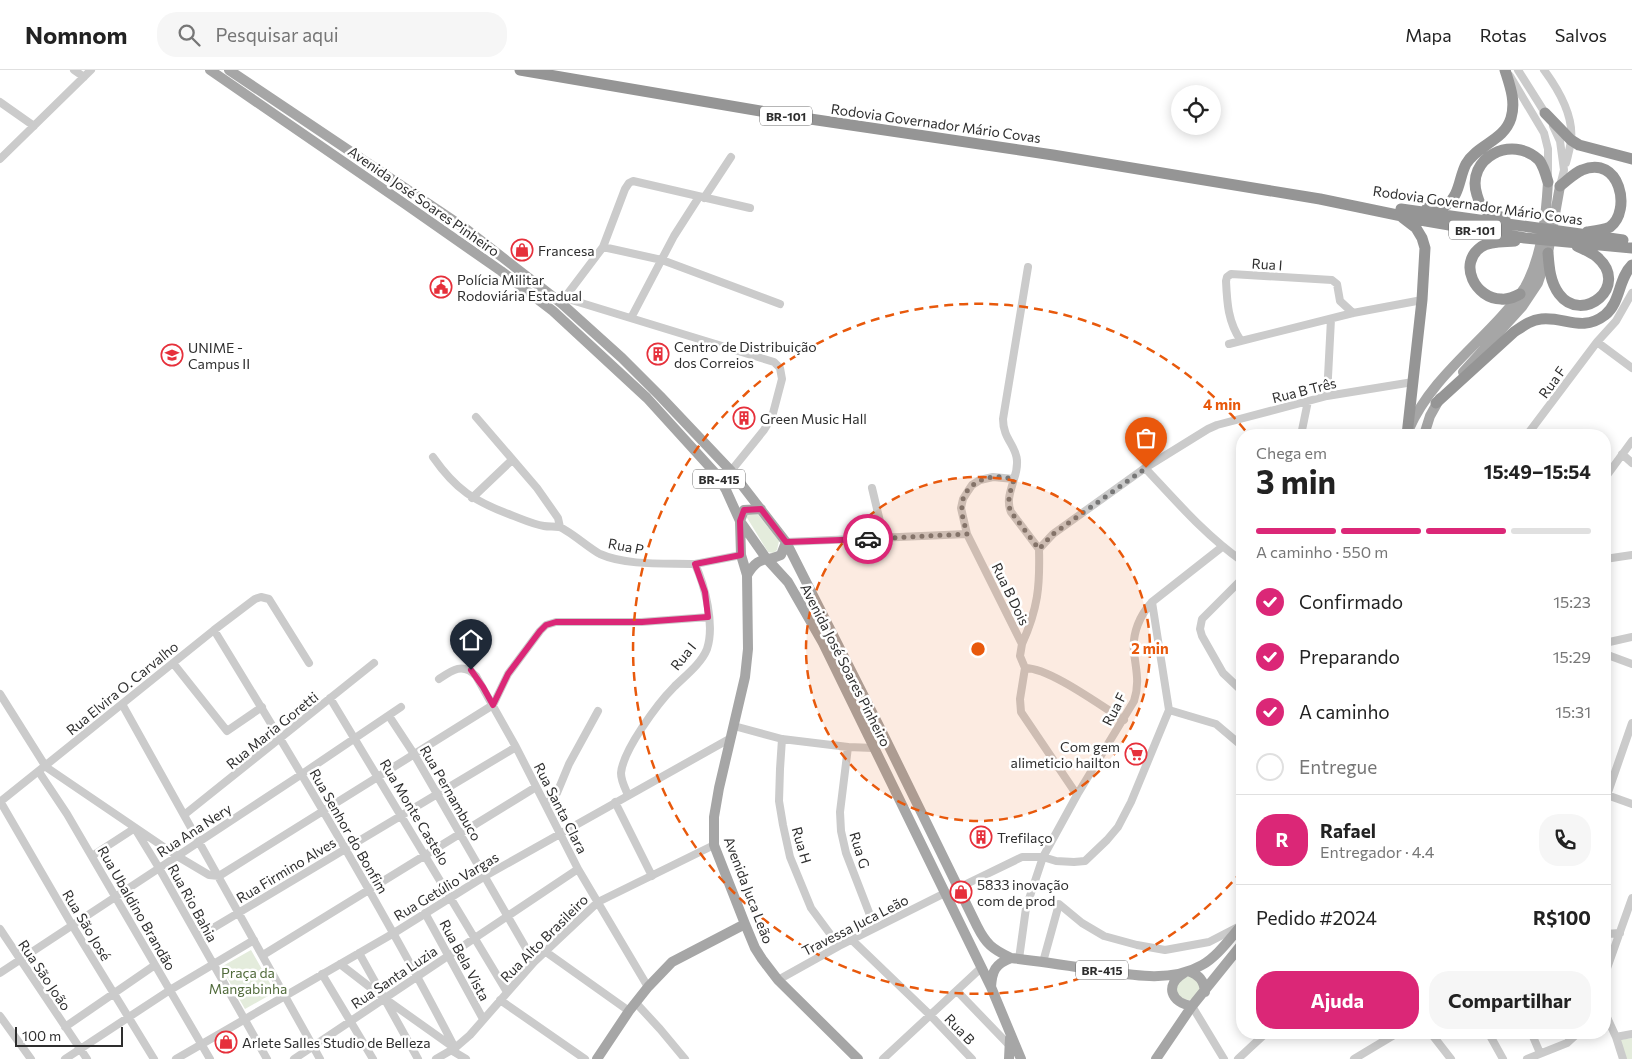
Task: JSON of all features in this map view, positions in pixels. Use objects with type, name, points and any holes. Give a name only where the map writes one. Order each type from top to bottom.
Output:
[{"type":"highway","name":"Rodovia Governador Mário Covas","points":[[520,70],[790,116],[1400,212],[1525,238],[1572,238],[1632,242]]},
{"type":"highway","points":[[1400,212],[1446,205],[1453,198],[1467,164],[1479,150],[1499,137],[1507,129],[1512,117],[1514,98],[1506,70]]},
{"type":"highway","points":[[1545,113],[1571,140],[1589,149],[1632,159]]},
{"type":"highway","points":[[1525,226],[1490,213],[1480,204],[1475,189],[1475,175],[1487,158],[1498,151],[1510,149],[1526,152],[1540,161],[1548,182]]},
{"type":"highway","points":[[1560,186],[1580,170],[1592,167],[1613,172],[1621,181],[1625,190],[1626,200],[1623,215],[1617,223],[1609,228],[1572,238]]},
{"type":"highway","name":"Rodovia Governador Mário Covas","points":[[1400,212],[1525,226],[1572,238],[1632,248]]},
{"type":"highway","points":[[1400,212],[1416,228],[1425,248],[1422,300],[1408,429]]},
{"type":"highway","points":[[1520,294],[1503,300],[1490,297],[1478,290],[1472,280],[1470,268],[1473,254],[1482,246],[1525,238]]},
{"type":"highway","points":[[1543,253],[1552,280],[1559,294],[1564,299],[1584,305],[1599,300],[1607,286],[1607,272],[1597,258],[1572,238]]},
{"type":"highway","points":[[1436,403],[1514,332],[1527,323],[1543,319],[1581,323],[1596,321],[1615,303],[1624,275],[1632,265]]},
{"type":"main road","name":"Avenida José Soares Pinheiro","points":[[210,70],[501,271],[553,311],[647,398],[716,475],[726,490],[740,521],[766,558],[788,582],[818,636],[982,967],[1021,1059]]},
{"type":"main road","name":"Avenida José Soares Pinheiro","points":[[229,70],[466,229],[563,301],[660,396],[731,471],[786,542],[984,940],[996,951],[1015,958]]},
{"type":"main road","points":[[1548,182],[1551,209]]},
{"type":"main road","points":[[1426,429],[1436,403],[1530,296],[1538,283],[1551,209],[1560,186]]},
{"type":"main road","points":[[1410,429],[1428,395],[1520,294],[1543,253]]},
{"type":"main road","points":[[740,521],[744,510],[761,509]]},
{"type":"main road","name":"Avenida Juca Leão","points":[[740,521],[741,555],[747,574],[748,648],[745,677],[714,817],[714,845],[755,948],[778,980],[858,1059]]},
{"type":"main road","points":[[747,574],[752,566],[766,558],[775,558],[781,555],[786,542]]},
{"type":"main road","points":[[597,1059],[648,987],[677,959],[745,924]]},
{"type":"main road","points":[[1192,1006],[1181,1003],[1174,995],[1173,984],[1176,979],[1186,972],[1214,957],[1236,932]]},
{"type":"main road","points":[[1156,1059],[1192,1006],[1236,952]]},
{"type":"main road","points":[[991,987],[994,968],[1001,962],[1015,958]]},
{"type":"main road","name":"BR-415","points":[[1015,958],[1133,975],[1164,976],[1186,972]]},
{"type":"main road","points":[[1186,972],[1199,976],[1203,980],[1205,992]]},
{"type":"main road","points":[[1009,1059],[1010,1034]]},
{"type":"street","points":[[74,70],[84,77]]},
{"type":"street","points":[[0,159],[91,70]]},
{"type":"street","points":[[1506,70],[1544,133],[1548,149],[1548,182]]},
{"type":"street","points":[[1518,70],[1560,141],[1564,170]]},
{"type":"street","points":[[1544,70],[1561,98],[1570,121],[1571,140],[1560,186]]},
{"type":"street","points":[[0,102],[34,126]]},
{"type":"street","points":[[631,318],[674,236],[731,157]]},
{"type":"street","points":[[731,471],[772,417],[782,379],[780,368],[774,362],[631,318],[563,301],[603,247],[628,183],[633,181],[750,208]]},
{"type":"street","points":[[603,247],[662,260],[780,304]]},
{"type":"street","points":[[1022,644],[1033,619],[1038,599],[1039,549],[1009,507],[1008,502],[1018,464],[1017,456],[1006,434],[1002,419],[1028,267]]},
{"type":"street","name":"Rua I","points":[[1241,341],[1228,311],[1226,281],[1227,277],[1231,274],[1332,280],[1337,284],[1340,301],[1353,312]]},
{"type":"street","name":"Rua F","points":[[1532,429],[1597,342],[1616,320],[1632,293]]},
{"type":"street","points":[[1230,344],[1353,312],[1422,300]]},
{"type":"street","points":[[1326,396],[1331,319]]},
{"type":"street","points":[[1597,342],[1632,368]]},
{"type":"street","name":"Rua B Três","points":[[1039,549],[1053,534],[1146,468],[1217,425],[1326,396],[1413,382]]},
{"type":"street","points":[[1302,429],[1308,402]]},
{"type":"street","name":"Rua P","points":[[476,417],[537,488],[558,518],[560,527],[590,549],[613,558],[649,563],[695,564]]},
{"type":"street","points":[[1611,470],[1632,441]]},
{"type":"street","points":[[1622,454],[1632,463]]},
{"type":"street","points":[[433,457],[450,479],[472,498],[530,523],[546,527],[560,527]]},
{"type":"street","points":[[472,498],[512,460]]},
{"type":"street","points":[[1146,468],[1186,513],[1222,547],[1236,557]]},
{"type":"street","name":"Rua B Dois","points":[[1014,479],[993,477],[980,480],[972,485],[963,499],[962,508],[967,534],[1022,644],[1020,656],[1025,668],[1020,699],[1021,712],[1077,795]]},
{"type":"street","points":[[872,488],[884,538]]},
{"type":"street","points":[[786,542],[967,534]]},
{"type":"street","name":"Rua F","points":[[1015,958],[1026,908],[1043,857],[1077,795],[1134,701],[1138,688],[1138,678],[1134,647],[1142,612],[1222,547]]},
{"type":"street","points":[[695,564],[741,555]]},
{"type":"street","points":[[1611,558],[1632,555]]},
{"type":"street","name":"Rua I","points":[[628,795],[621,772],[635,737],[671,690],[702,659],[709,640],[705,592],[695,564]]},
{"type":"street","points":[[1236,585],[1202,619],[1200,629],[1223,673],[1236,685]]},
{"type":"street","name":"Rua Elvira O. Carvalho","points":[[0,802],[255,599],[261,597],[269,599],[309,663]]},
{"type":"street","points":[[958,888],[1022,857],[1043,857],[1056,861],[1082,862],[1108,840],[1118,827],[1129,808],[1169,710],[1152,602]]},
{"type":"street","points":[[92,856],[134,828],[209,875],[219,876],[493,705],[508,674],[546,625],[556,622],[642,622],[708,617]]},
{"type":"street","name":"Rua Senhor do Bonfim","points":[[214,630],[302,774],[394,933],[418,976],[451,1052]]},
{"type":"street","points":[[1611,642],[1632,637]]},
{"type":"street","points":[[1611,656],[1632,664]]},
{"type":"street","points":[[173,663],[227,732],[262,707]]},
{"type":"street","name":"Rua Maria Goretti","points":[[184,816],[374,663]]},
{"type":"street","name":"Rua Santa Clara","points":[[439,680],[462,668],[471,670],[483,687],[546,804],[578,869],[648,987]]},
{"type":"street","points":[[1025,668],[1034,668],[1059,680],[1124,720]]},
{"type":"street","name":"Rua Ubaldino Brandão","points":[[0,694],[210,1059]]},
{"type":"street","name":"Rua Monte Castelo","points":[[330,698],[508,992]]},
{"type":"street","points":[[122,704],[320,1059]]},
{"type":"street","name":"Rua Ana Nery","points":[[0,973],[401,707]]},
{"type":"street","points":[[1169,710],[1216,724],[1236,741]]},
{"type":"street","points":[[546,804],[556,793],[569,764],[598,711]]},
{"type":"street","name":"Rua Pernambuco","points":[[389,716],[414,754],[534,962]]},
{"type":"street","points":[[1611,784],[1632,723]]},
{"type":"street","points":[[734,726],[782,739],[848,747],[874,748]]},
{"type":"street","name":"Rua Getúlio Vargas","points":[[176,1059],[394,933],[485,876],[731,738]]},
{"type":"street","name":"Rua H","points":[[782,739],[779,801],[790,857],[811,908],[839,946]]},
{"type":"street","name":"Rua G","points":[[848,747],[840,812],[841,831],[846,853],[875,928]]},
{"type":"street","name":"Rua Firmino Alves","points":[[198,937],[516,748]]},
{"type":"street","name":"Rua Rio Bahia","points":[[43,769],[134,828],[159,868],[268,1059]]},
{"type":"street","points":[[263,955],[536,787]]},
{"type":"street","points":[[1611,799],[1632,804]]},
{"type":"street","name":"Rua São José","points":[[0,802],[154,1059]]},
{"type":"street","points":[[615,802],[652,876]]},
{"type":"street","name":"Rua Alto Brasileiro","points":[[436,1059],[451,1052],[470,1035],[534,962],[598,902],[714,845]]},
{"type":"street","name":"Rua Santa Luzia","points":[[294,1059],[578,869]]},
{"type":"street","name":"Travessa Juca Leão","points":[[778,980],[839,946],[945,893]]},
{"type":"street","points":[[1611,958],[1632,898]]},
{"type":"street","points":[[1043,962],[1059,904],[1082,923],[1104,936],[1165,950],[1209,942],[1236,928]]},
{"type":"street","name":"Rua Bela Vista","points":[[425,913],[483,1019]]},
{"type":"street","name":"Rua São João","points":[[0,929],[86,1059]]},
{"type":"street","points":[[1611,934],[1620,933]]},
{"type":"street","points":[[65,1059],[170,990],[254,940]]},
{"type":"street","points":[[852,940],[931,1016]]},
{"type":"street","points":[[546,952],[632,1007],[660,1029],[685,1059]]},
{"type":"street","points":[[359,953],[418,1059]]},
{"type":"street","points":[[340,964],[451,1052],[466,1059]]},
{"type":"street","points":[[65,1027],[155,965]]},
{"type":"street","points":[[883,1059],[982,967]]},
{"type":"street","points":[[322,974],[373,1059]]},
{"type":"street","points":[[957,991],[1009,1046]]},
{"type":"street","points":[[500,1000],[585,1059]]},
{"type":"street","points":[[1192,1006],[1224,1059]]},
{"type":"street","points":[[0,1016],[31,1059]]},
{"type":"street","name":"Rua B","points":[[931,1016],[972,1059]]},
{"type":"street","points":[[1611,1026],[1623,1059]]},
{"type":"street","points":[[1616,1037],[1632,1034]]},
{"type":"street","points":[[1238,1059],[1259,1039]]},
{"type":"street","points":[[1354,1059],[1387,1039]]},
{"type":"street","points":[[1435,1039],[1451,1059]]},
{"type":"street","points":[[1492,1039],[1503,1059]]},
{"type":"street","points":[[1534,1039],[1540,1053]]},
{"type":"street","points":[[1527,1059],[1567,1043],[1571,1039]]},
{"type":"green space","points":[[756,512],[779,541],[777,550],[773,553],[768,552],[746,516],[748,513]]},
{"type":"green space","name":"Praça da Mangabinha","points":[[251,950],[275,992],[245,1009],[221,967]]},
{"type":"green space","points":[[1188,976],[1196,980],[1200,988],[1196,996],[1188,1000],[1180,996],[1176,988],[1180,980]]},
{"type":"green space","points":[[1632,1038],[1632,1059],[1626,1059],[1619,1040]]},
{"type":"way so far","points":[[868,539],[967,534],[962,508],[963,499],[972,485],[980,480],[993,477],[1014,479],[1008,502],[1009,507],[1039,549],[1053,534],[1146,468]]},
{"type":"place","name":"Francesa","points":[[522,250]]},
{"type":"place","name":"Polícia Militar Rodoviária Estadual","points":[[441,287]]},
{"type":"place","name":"Centro de Distribuição dos Correios","points":[[658,354]]},
{"type":"place","name":"UNIME - Campus II","points":[[172,355]]},
{"type":"place","name":"Green Music Hall","points":[[744,418]]},
{"type":"place","name":"Com gem alimeticio hailton","points":[[1136,754]]},
{"type":"place","name":"Trefilaço","points":[[981,837]]},
{"type":"place","name":"5833 inovação com de prod","points":[[961,892]]},
{"type":"place","name":"Arlete Salles Studio de Belleza","points":[[226,1042]]},
{"type":"route","points":[[471,670],[493,705],[508,674],[546,625],[556,622],[642,622],[708,617],[705,592],[695,564],[741,555],[740,521],[744,510],[748,508],[761,509],[786,542],[868,539]]}]
